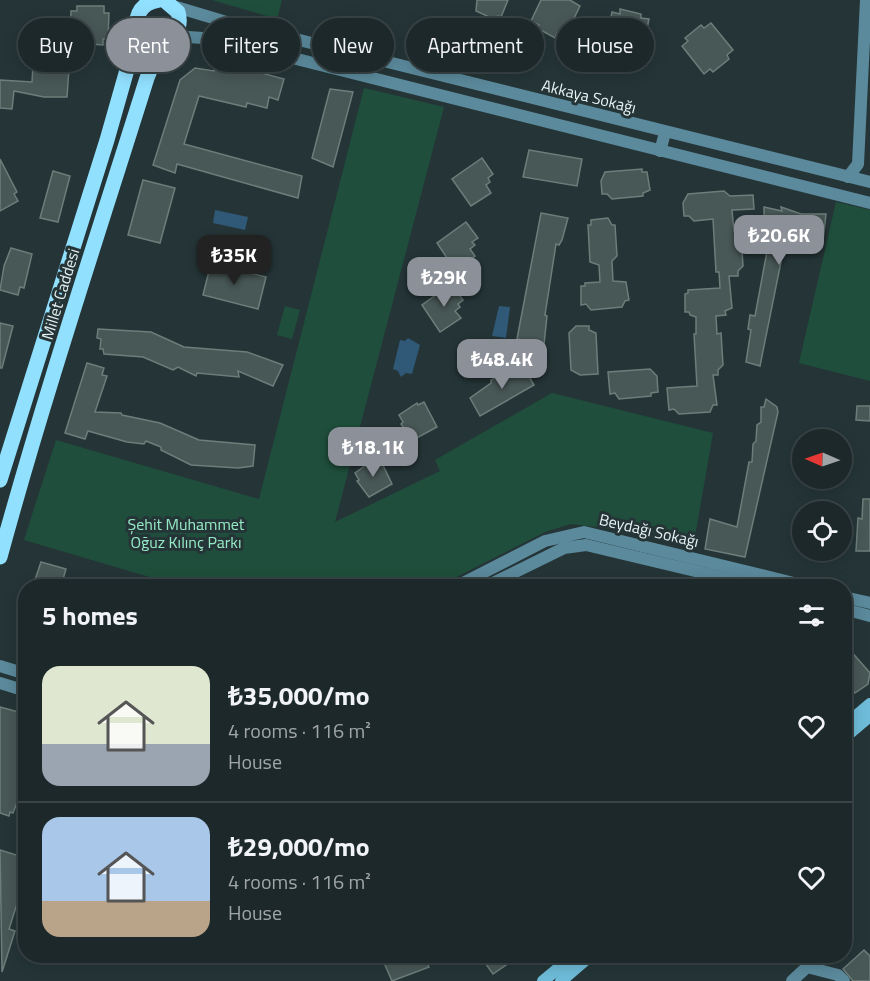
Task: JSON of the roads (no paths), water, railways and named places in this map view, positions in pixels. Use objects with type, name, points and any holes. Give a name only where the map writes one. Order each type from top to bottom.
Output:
[{"type":"main road","points":[[135,6],[165,2],[179,18]]},
{"type":"main road","name":"Millet Caddesi","points":[[0,480],[126,72]]},
{"type":"main road","name":"Millet Caddesi","points":[[0,557],[78,295],[150,72]]},
{"type":"main road","points":[[852,719],[870,704]]},
{"type":"main road","points":[[852,731],[870,716]]},
{"type":"main road","points":[[543,981],[565,963]]},
{"type":"main road","points":[[561,981],[582,963]]},
{"type":"street","points":[[844,198],[848,177],[858,164],[866,0]]},
{"type":"street","name":"Akkaya Sokağı","points":[[165,2],[224,21],[870,182]]},
{"type":"street","points":[[190,40],[217,39],[870,203]]},
{"type":"street","points":[[432,92],[435,73]]},
{"type":"street","points":[[660,151],[665,132]]},
{"type":"street","name":"Beydağı Sokağı","points":[[471,579],[545,541],[584,532],[777,579]]},
{"type":"street","name":"Beydağı Sokağı","points":[[501,579],[564,548],[586,545],[729,579]]},
{"type":"street","points":[[852,599],[870,603]]},
{"type":"street","points":[[852,611],[870,616]]},
{"type":"street","points":[[0,666],[18,672]]},
{"type":"street","points":[[0,683],[18,689]]},
{"type":"street","points":[[792,981],[807,967],[838,975],[844,981]]},
{"type":"water","points":[[215,210],[248,217],[245,230],[213,223]]},
{"type":"water","points":[[499,306],[510,307],[506,338],[492,336]]},
{"type":"water","points":[[408,338],[420,345],[412,374],[406,373],[401,377],[398,371],[393,369],[400,340],[405,341]]},
{"type":"park label","name":"Şehit Muhammet Oğuz Kılınç Parkı","points":[[186,533]]}]
